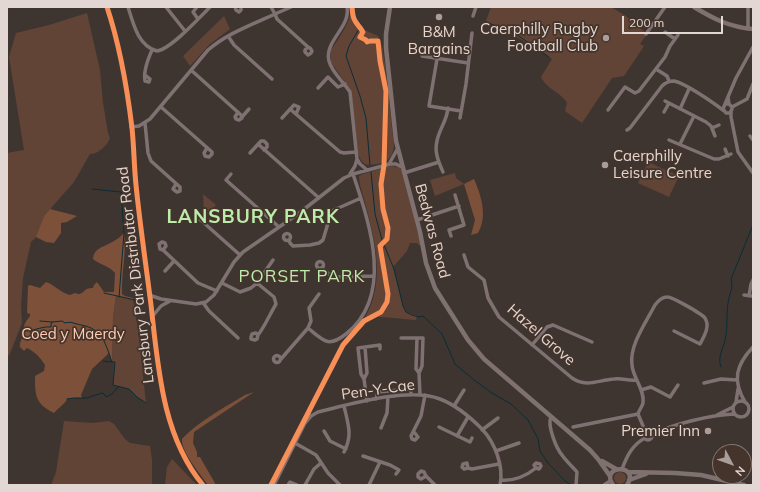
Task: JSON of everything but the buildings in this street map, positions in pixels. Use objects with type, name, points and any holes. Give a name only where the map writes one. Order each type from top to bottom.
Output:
[{"type":"main road","name":"Bedwas Road","points":[[390,7],[386,34],[386,48],[392,113],[402,167],[417,220],[426,263],[439,297],[470,343],[484,359],[598,459]]},
{"type":"main road","points":[[694,7],[716,20],[732,26],[750,29]]},
{"type":"main road","points":[[598,459],[616,469],[622,469],[628,472],[701,475],[742,485]]},
{"type":"main road","points":[[598,459],[611,480]]},
{"type":"main road","points":[[611,480],[616,469]]},
{"type":"main road","points":[[628,472],[628,484]]},
{"type":"main road","points":[[628,484],[647,473]]},
{"type":"street","name":"Lansbury Park Distributor Road","points":[[107,7],[116,36],[123,68],[132,127],[136,184],[161,383],[169,419],[182,452],[203,485]]},
{"type":"street","points":[[128,7],[138,34],[143,42],[152,50],[157,51],[166,48],[210,7]]},
{"type":"street","points":[[166,7],[185,31]]},
{"type":"street","points":[[197,7],[193,12],[198,19]]},
{"type":"street","points":[[235,7],[235,10],[238,12],[240,11],[241,7]]},
{"type":"street","points":[[271,7],[277,20],[311,49],[311,53],[308,55],[304,52]]},
{"type":"street","points":[[132,127],[145,124],[150,119],[208,50],[228,36],[292,7]]},
{"type":"street","points":[[308,328],[324,342],[333,342],[347,333],[361,318],[373,291],[374,256],[371,237],[361,198],[351,174],[357,159],[350,92],[329,62],[329,52],[347,19],[348,7]]},
{"type":"street","points":[[473,16],[476,7]]},
{"type":"street","points":[[748,7],[750,29]]},
{"type":"street","points":[[646,34],[663,8]]},
{"type":"street","points":[[608,110],[624,87],[627,87],[635,93],[638,92],[665,57],[676,37],[665,32]]},
{"type":"street","points":[[460,118],[472,34]]},
{"type":"street","points":[[228,36],[234,45],[272,79]]},
{"type":"street","points":[[731,117],[726,107],[728,96],[753,47]]},
{"type":"street","points":[[301,56],[308,48]]},
{"type":"street","points":[[145,75],[152,50]]},
{"type":"street","points":[[422,56],[468,64]]},
{"type":"street","points":[[437,59],[429,106],[461,111]]},
{"type":"street","points":[[656,68],[667,76],[669,81]]},
{"type":"street","points":[[191,70],[242,117]]},
{"type":"street","points":[[318,88],[328,77],[338,88],[345,84]]},
{"type":"street","points":[[627,130],[662,86],[669,81],[677,82],[715,104],[726,107],[731,112],[738,152],[753,173]]},
{"type":"street","points":[[726,107],[740,103],[748,97],[753,84]]},
{"type":"street","points":[[680,108],[689,89]]},
{"type":"street","points":[[748,97],[753,99]]},
{"type":"street","points":[[664,112],[667,102],[706,122],[712,128],[715,136]]},
{"type":"street","points":[[282,118],[294,105],[298,106],[296,114]]},
{"type":"street","points":[[161,107],[207,148]]},
{"type":"street","points":[[442,172],[437,153],[437,142],[445,123],[448,108]]},
{"type":"street","points":[[238,112],[235,115],[235,118],[239,120],[249,109]]},
{"type":"street","points":[[290,109],[340,152],[356,152]]},
{"type":"street","points":[[680,144],[694,116]]},
{"type":"street","points":[[145,124],[148,153],[151,161],[176,184]]},
{"type":"street","points":[[712,128],[719,125]]},
{"type":"street","points":[[750,136],[753,140]]},
{"type":"street","points":[[669,140],[714,159],[719,159],[729,155],[725,149]]},
{"type":"street","points":[[250,153],[261,141],[266,142],[267,146],[264,150]]},
{"type":"street","points":[[258,144],[319,198]]},
{"type":"street","points":[[389,164],[398,148]]},
{"type":"street","points":[[357,159],[367,170]]},
{"type":"street","points":[[404,173],[439,162]]},
{"type":"street","points":[[149,295],[158,298],[204,304],[210,300],[240,255],[351,174],[389,164],[396,164],[402,167]]},
{"type":"street","points":[[231,174],[226,180],[279,227]]},
{"type":"street","points":[[451,236],[449,230],[464,225],[455,195]]},
{"type":"street","points":[[288,240],[293,246],[319,243],[324,238],[331,213],[334,210],[361,198]]},
{"type":"street","points":[[417,220],[459,206]]},
{"type":"street","points":[[195,215],[240,255]]},
{"type":"street","points":[[163,250],[198,283],[216,291]]},
{"type":"street","name":"Hazel Grove","points":[[460,260],[464,257],[468,268],[484,280],[488,298],[499,317],[578,382],[585,384],[615,378],[636,380]]},
{"type":"street","points":[[222,283],[240,292],[251,288],[257,283],[273,260]]},
{"type":"street","points":[[165,271],[174,261]]},
{"type":"street","points":[[321,268],[333,277],[374,276]]},
{"type":"street","points":[[748,296],[752,279]]},
{"type":"street","points":[[257,283],[274,297],[276,304],[258,335]]},
{"type":"street","points":[[281,359],[308,328],[311,321],[309,308],[319,294]]},
{"type":"street","points":[[622,469],[627,456],[633,447],[644,438],[646,433],[638,414],[643,404],[641,390],[636,380],[631,363],[634,346],[655,305],[659,300],[665,297],[672,297],[696,311],[704,317],[707,324],[706,331],[700,344],[674,331]]},
{"type":"street","points":[[152,317],[161,306],[171,300]]},
{"type":"street","points":[[204,304],[209,311],[238,338]]},
{"type":"street","points":[[532,345],[547,327],[553,325],[592,342]]},
{"type":"street","points":[[401,338],[417,338],[416,369],[419,373],[420,395]]},
{"type":"street","points":[[367,400],[364,379],[361,374],[358,348],[380,345],[380,349]]},
{"type":"street","points":[[745,402],[736,380],[740,364],[753,347]]},
{"type":"street","points":[[704,383],[721,379],[736,380]]},
{"type":"street","points":[[709,381],[710,386]]},
{"type":"street","points":[[641,390],[651,387],[670,397],[678,385]]},
{"type":"street","points":[[716,415],[732,407],[736,402],[738,388]]},
{"type":"street","points":[[376,399],[378,392],[409,389],[411,391],[411,395]]},
{"type":"street","points":[[454,406],[464,390]]},
{"type":"street","name":"Pen-Y-Cae","points":[[274,485],[305,423],[313,414],[367,400],[411,395],[425,395],[440,399],[454,406],[482,430],[496,451],[501,480],[500,485]]},
{"type":"street","points":[[414,432],[423,412],[425,395]]},
{"type":"street","points":[[382,428],[388,411],[388,397]]},
{"type":"street","points":[[736,402],[742,401],[751,406],[748,413]]},
{"type":"street","points":[[324,431],[330,441],[345,450],[350,436],[344,406]]},
{"type":"street","points":[[732,407],[734,414]]},
{"type":"street","points":[[644,438],[649,440],[652,435],[674,426],[716,415],[734,414],[741,418],[748,413],[753,412]]},
{"type":"street","points":[[573,428],[638,414]]},
{"type":"street","points":[[457,436],[468,417]]},
{"type":"street","points":[[551,417],[549,421],[550,426],[558,449],[577,472],[576,485]]},
{"type":"street","points":[[482,430],[498,418]]},
{"type":"street","points":[[439,428],[470,442],[472,438]]},
{"type":"street","points":[[646,433],[650,433],[652,435]]},
{"type":"street","points":[[295,443],[314,453],[328,473],[340,485]]},
{"type":"street","points":[[496,451],[519,443]]},
{"type":"street","points":[[363,456],[390,465],[399,470],[396,474]]},
{"type":"street","points":[[369,485],[380,462]]},
{"type":"street","points":[[305,485],[314,469],[321,463]]},
{"type":"street","points":[[468,468],[472,469],[499,464]]},
{"type":"street","points":[[501,480],[513,479],[536,468]]},
{"type":"street","points":[[426,476],[435,485]]},
{"type":"street","points":[[604,485],[611,480]]},
{"type":"street","points":[[288,485],[290,482],[297,485]]},
{"type":"shaded area","points":[[349,7],[351,7],[353,21],[361,32],[367,31],[378,36],[382,46],[394,147],[392,154],[388,159],[377,164],[364,164],[359,157],[351,91],[331,62],[331,50],[348,23],[350,17]]},
{"type":"shaded area","points":[[491,7],[611,7],[626,16],[647,34],[640,44],[644,46],[624,76],[612,78],[582,123],[565,111],[567,103],[547,85],[541,77],[552,59],[520,39],[486,21]]},
{"type":"shaded area","points":[[87,13],[100,70],[103,103],[110,138],[102,149],[96,153],[90,154],[74,182],[44,216],[37,236],[31,242],[23,278],[21,306],[22,323],[9,356],[7,354],[7,153],[24,150],[9,57],[16,33],[49,25]]},
{"type":"shaded area","points":[[224,16],[230,29],[210,44],[190,66],[183,56]]},
{"type":"shaded area","points":[[648,162],[679,176],[669,197],[638,183]]},
{"type":"shaded area","points":[[390,166],[399,167],[402,170],[420,241],[420,246],[417,243],[410,243],[407,251],[393,267],[403,306],[406,312],[417,316],[416,320],[384,317],[365,318],[375,291],[377,263],[373,235],[359,176]]},
{"type":"shaded area","points":[[455,173],[456,178],[464,184],[435,196],[430,180]]},
{"type":"shaded area","points":[[203,194],[216,205],[207,216],[204,213]]},
{"type":"shaded area","points":[[116,296],[133,300],[138,330],[146,403],[129,389],[113,385],[113,317]]},
{"type":"shaded area","points":[[64,421],[93,423],[109,421],[114,424],[125,439],[130,443],[150,446],[152,459],[152,485],[51,485],[56,472]]},
{"type":"shaded area","points":[[172,459],[197,485],[165,485],[167,467]]},
{"type":"shaded area","points":[[618,472],[622,472],[626,478],[622,484],[618,484],[614,480],[614,476]]},
{"type":"green space","points":[[474,179],[481,199],[483,220],[478,233],[471,235],[475,220],[464,184]]},
{"type":"green space","points":[[50,209],[77,216],[67,222],[61,223],[61,233],[54,243],[46,242],[36,237],[44,216]]},
{"type":"green space","name":"Coed y Maerdy","points":[[124,233],[125,248],[122,294],[133,298],[133,300],[116,296],[113,317],[112,362],[109,353],[92,369],[81,395],[82,398],[67,399],[54,413],[43,406],[37,398],[35,389],[35,376],[44,371],[45,365],[32,351],[27,348],[24,351],[20,347],[25,324],[30,316],[30,314],[27,313],[28,286],[30,285],[40,288],[46,282],[70,295],[75,293],[80,294],[89,288],[93,288],[97,282],[104,292],[114,292],[115,273],[110,268],[93,259],[95,252]]},
{"type":"green space","points":[[254,392],[194,432],[193,443],[197,452],[197,457],[200,457],[216,485],[208,485],[188,457],[182,439],[195,427],[210,417],[245,395]]},
{"type":"waterway","points":[[485,24],[502,27],[510,31],[549,57]]},
{"type":"waterway","points":[[359,29],[349,46],[346,56],[366,118],[370,165]]},
{"type":"waterway","points":[[371,172],[375,214],[382,240],[394,269],[403,306],[406,312],[419,317],[423,316],[442,334],[455,364],[492,393],[511,404],[528,420],[538,439],[540,451],[548,463],[565,481],[571,485]]},
{"type":"waterway","points":[[92,189],[121,192],[124,233],[119,297]]},
{"type":"waterway","points":[[721,367],[720,357],[726,335],[727,308],[732,285],[731,279],[753,225]]},
{"type":"waterway","points":[[104,293],[135,300]]},
{"type":"waterway","points":[[40,321],[52,322]]},
{"type":"waterway","points":[[27,331],[51,327],[52,322],[62,321],[65,323],[71,322],[88,327],[99,333],[105,343],[112,362],[115,362],[113,385],[129,389],[146,403]]},
{"type":"waterway","points":[[103,361],[112,362]]},
{"type":"waterway","points":[[67,399],[87,398],[102,393],[106,397],[112,394],[118,387]]},
{"type":"cycle path","points":[[107,7],[112,22],[128,97],[139,215],[156,352],[164,400],[170,423],[179,445],[189,466],[203,485]]},
{"type":"cycle path","points":[[271,485],[343,345],[364,321],[381,312],[387,302],[388,294],[380,246],[387,239],[388,228],[383,209],[381,184],[384,165],[386,91],[378,41],[367,42],[360,37],[363,32],[354,19],[352,7]]},
{"type":"place","name":"B&M Bargains","points":[[439,17]]},
{"type":"place","name":"Caerphilly Rugby Football Club","points":[[606,38]]},
{"type":"place","name":"Caerphilly Leisure Centre","points":[[605,165]]},
{"type":"place","name":"Premier Inn","points":[[708,431]]},
{"type":"district","name":"LANSBURY PARK","points":[[253,217]]},
{"type":"district","name":"PORSET PARK","points":[[302,277]]}]
